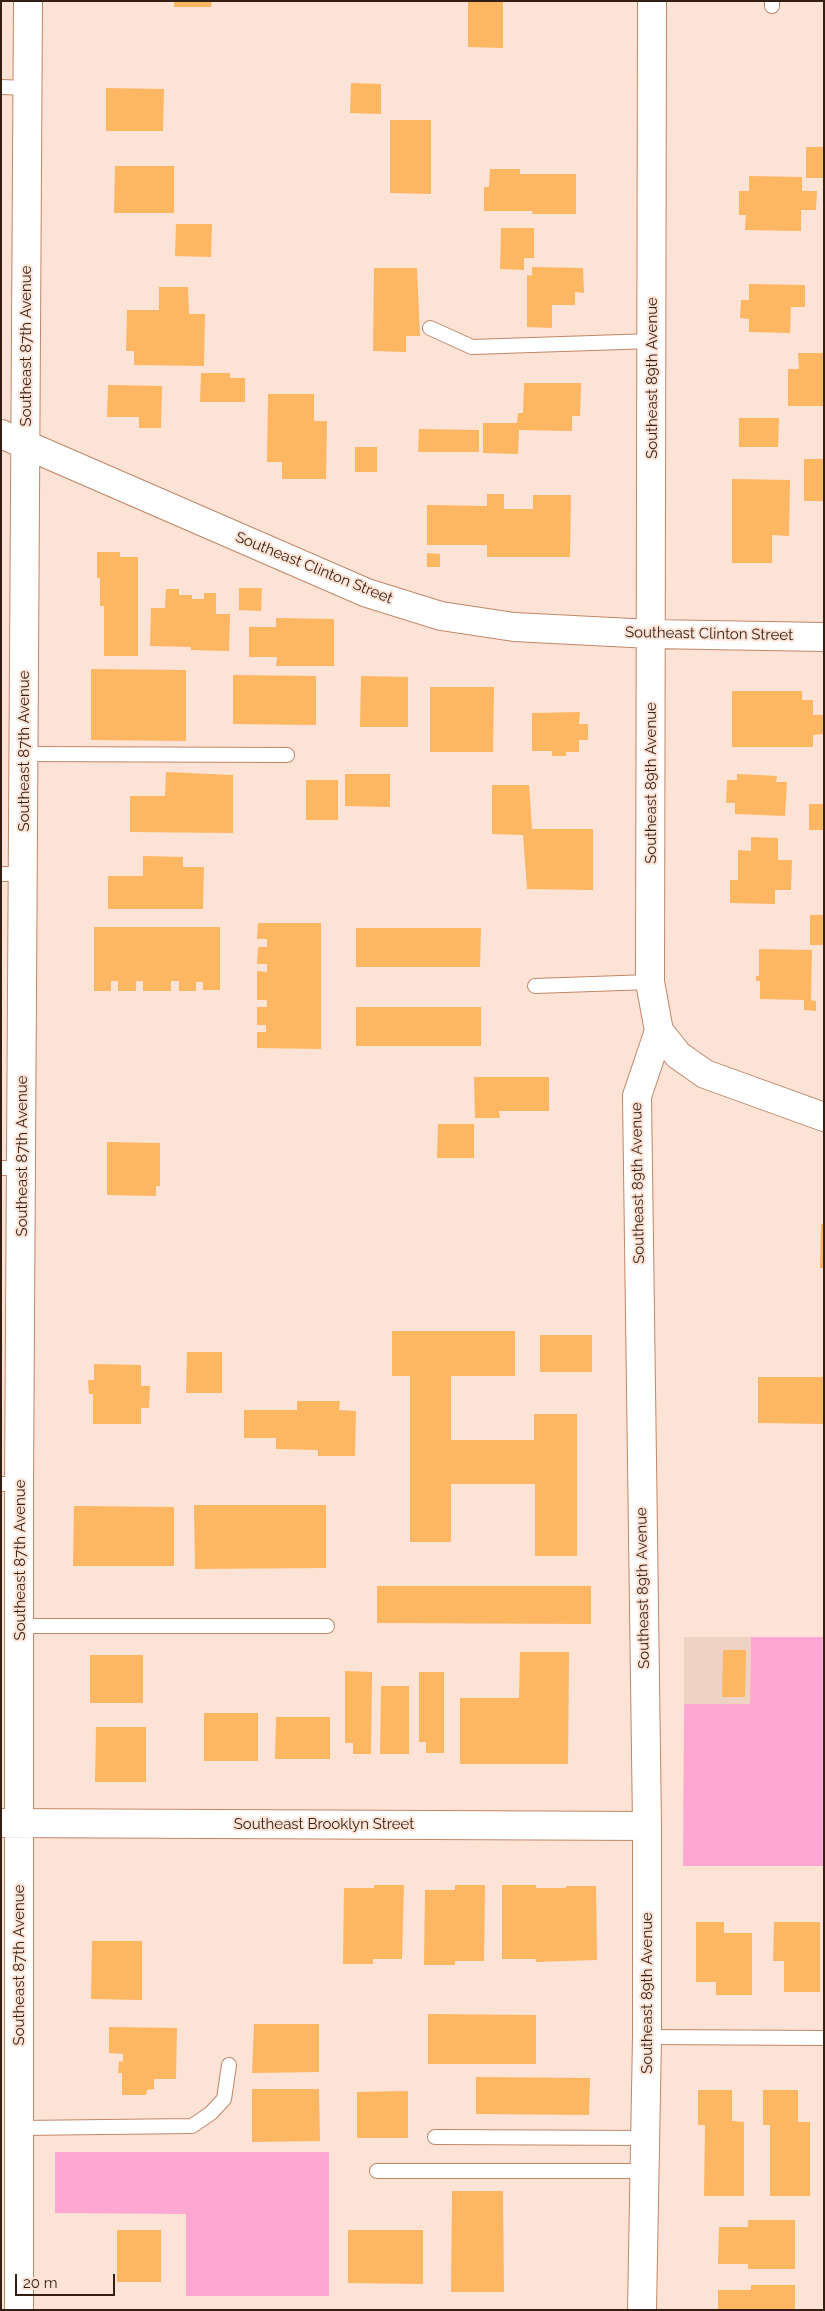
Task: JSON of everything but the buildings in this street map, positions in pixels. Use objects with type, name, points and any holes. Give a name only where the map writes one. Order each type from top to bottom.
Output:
[{"type":"street","name":"Southeast 87th Avenue","points":[[19,2310],[14,2138],[10,1823],[20,1626],[10,1484],[15,1342],[11,1168],[12,874],[24,754],[13,439],[14,88],[28,1]]},
{"type":"street","name":"Southeast 89th Avenue","points":[[642,2310],[647,2037],[647,1826],[636,1096],[659,1031],[650,982],[652,1]]},
{"type":"street","name":"Southeast Clinton Street","points":[[13,439],[367,593],[441,616],[514,627],[651,634],[824,637]]},
{"type":"street","points":[[659,1031],[678,1055],[705,1074],[824,1117]]},
{"type":"street","name":"Southeast Brooklyn Street","points":[[10,1823],[647,1826]]},
{"type":"lane","points":[[430,328],[472,347],[652,341]]},
{"type":"lane","points":[[24,754],[287,755]]},
{"type":"lane","points":[[535,986],[650,982]]},
{"type":"lane","points":[[20,1626],[327,1626]]},
{"type":"lane","points":[[647,2037],[824,2038]]},
{"type":"lane","points":[[14,2138],[192,2126],[212,2113],[224,2099],[229,2065]]},
{"type":"lane","points":[[435,2137],[645,2138]]},
{"type":"lane","points":[[377,2171],[645,2171]]},
{"type":"shaded area","points":[[684,1637],[751,1637],[750,1704],[684,1704]]},
{"type":"shaded area","points":[[751,1637],[824,1637],[824,1866],[683,1866],[684,1704],[750,1704]]},
{"type":"shaded area","points":[[55,2152],[329,2152],[329,2296],[186,2296],[186,2214],[55,2213]]}]
